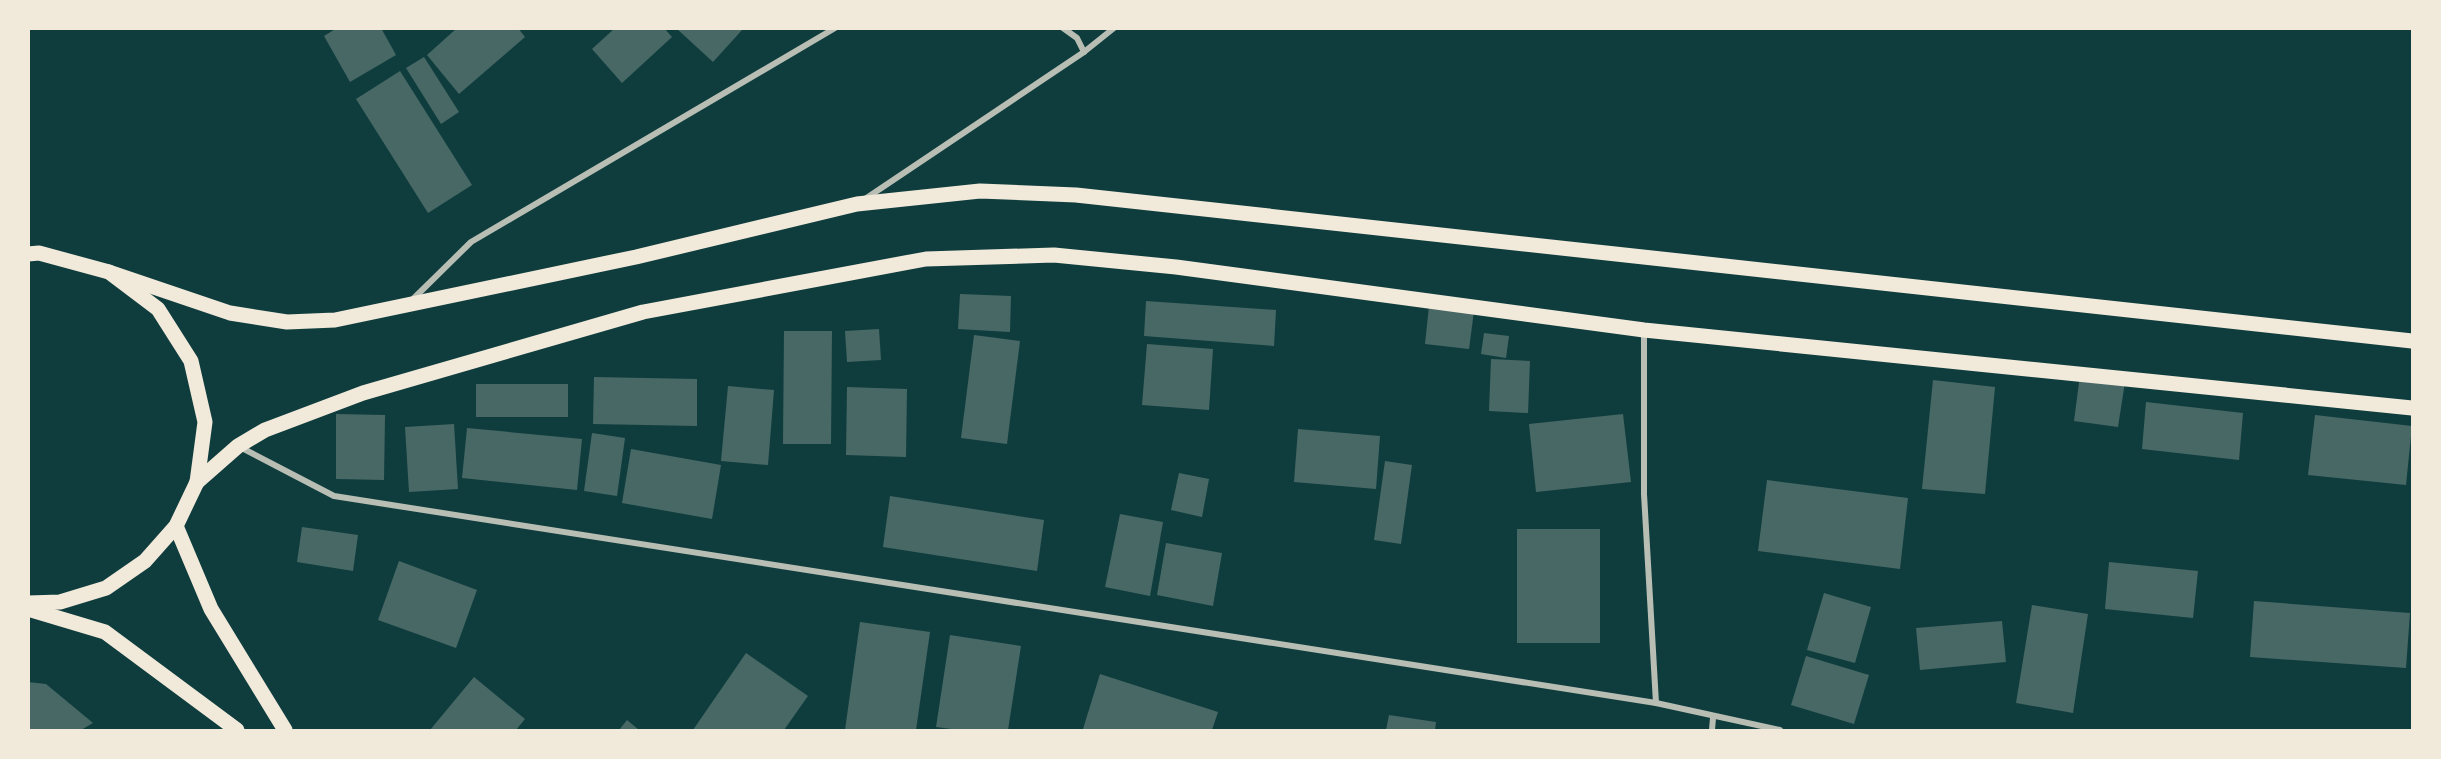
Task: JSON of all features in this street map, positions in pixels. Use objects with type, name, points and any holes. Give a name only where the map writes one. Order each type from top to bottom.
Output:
[{"type":"main road","points":[[28,254],[39,253],[109,272],[230,313],[287,322],[335,320],[636,257],[857,204],[980,191],[1076,195],[2412,341]]},
{"type":"main road","points":[[197,482],[238,446],[265,430],[363,393],[643,312],[926,260],[1054,255],[1176,267],[1644,330],[2412,408]]},
{"type":"main road","points":[[28,603],[60,602],[106,588],[145,561],[176,526],[197,482],[205,422],[191,361],[158,309],[109,272]]},
{"type":"main road","points":[[176,526],[211,609],[285,730]]},
{"type":"main road","points":[[28,609],[105,632],[237,730]]},
{"type":"street","points":[[408,305],[471,242],[835,28]]},
{"type":"street","points":[[1063,28],[1077,38],[1084,52]]},
{"type":"street","points":[[857,204],[1084,52],[1114,28]]},
{"type":"street","points":[[1644,330],[1644,494],[1656,704]]},
{"type":"street","points":[[238,446],[334,496],[1656,704],[1780,730]]},
{"type":"street","points":[[1712,730],[1713,717]]},
{"type":"building","points":[[337,28],[381,28],[396,55],[350,82],[324,36]]},
{"type":"building","points":[[457,28],[518,28],[525,37],[459,94],[427,55]]},
{"type":"building","points":[[615,28],[664,28],[672,37],[622,83],[592,49]]},
{"type":"building","points":[[676,28],[740,28],[742,30],[713,62]]},
{"type":"building","points":[[424,57],[459,112],[441,124],[406,68]]},
{"type":"building","points":[[400,71],[472,185],[428,213],[356,99]]},
{"type":"building","points":[[960,294],[1011,296],[1010,332],[958,329]]},
{"type":"building","points":[[1146,301],[1276,310],[1274,346],[1144,336]]},
{"type":"building","points":[[1429,306],[1474,311],[1469,349],[1425,344]]},
{"type":"building","points":[[879,329],[881,360],[847,362],[845,331]]},
{"type":"building","points":[[784,331],[832,331],[831,444],[783,444]]},
{"type":"building","points":[[1484,333],[1509,336],[1506,358],[1481,354]]},
{"type":"building","points":[[974,335],[1020,341],[1007,444],[961,438]]},
{"type":"building","points":[[1147,344],[1213,349],[1209,410],[1142,405]]},
{"type":"building","points":[[1491,359],[1530,361],[1528,413],[1489,411]]},
{"type":"building","points":[[2080,375],[2125,382],[2118,427],[2074,421]]},
{"type":"building","points":[[594,377],[697,379],[697,426],[593,424]]},
{"type":"building","points":[[1933,380],[1995,387],[1985,494],[1922,489]]},
{"type":"building","points":[[476,384],[568,384],[568,417],[476,417]]},
{"type":"building","points":[[728,386],[774,390],[768,465],[721,461]]},
{"type":"building","points":[[847,387],[907,389],[906,457],[846,455]]},
{"type":"building","points":[[2146,402],[2243,413],[2239,460],[2142,449]]},
{"type":"building","points":[[336,414],[385,415],[384,480],[336,479]]},
{"type":"building","points":[[1623,414],[1631,482],[1536,492],[1529,424]]},
{"type":"building","points":[[2315,415],[2412,426],[2406,485],[2308,475]]},
{"type":"building","points":[[454,424],[458,489],[409,492],[405,427]]},
{"type":"building","points":[[467,428],[582,439],[577,490],[462,478]]},
{"type":"building","points":[[1298,429],[1380,436],[1376,489],[1294,482]]},
{"type":"building","points":[[592,433],[625,438],[617,496],[584,491]]},
{"type":"building","points":[[631,449],[721,465],[712,519],[622,503]]},
{"type":"building","points":[[1385,461],[1412,465],[1401,544],[1374,540]]},
{"type":"building","points":[[1179,473],[1209,479],[1202,517],[1171,510]]},
{"type":"building","points":[[1767,480],[1908,498],[1900,569],[1758,551]]},
{"type":"building","points":[[890,496],[1044,520],[1037,571],[883,547]]},
{"type":"building","points":[[1120,514],[1163,522],[1150,596],[1105,587]]},
{"type":"building","points":[[302,527],[358,535],[353,571],[297,562]]},
{"type":"building","points":[[1517,529],[1600,529],[1600,643],[1517,643]]},
{"type":"building","points":[[1166,543],[1222,553],[1213,606],[1157,595]]},
{"type":"building","points":[[399,561],[477,590],[456,648],[378,620]]},
{"type":"building","points":[[2109,562],[2198,571],[2193,618],[2105,609]]},
{"type":"building","points":[[1824,593],[1871,607],[1855,663],[1807,650]]},
{"type":"building","points":[[2254,601],[2410,613],[2406,668],[2250,657]]},
{"type":"building","points":[[2032,605],[2088,614],[2073,713],[2016,703]]},
{"type":"building","points":[[2002,621],[2006,662],[1920,670],[1916,628]]},
{"type":"building","points":[[860,622],[930,632],[916,730],[845,730]]},
{"type":"building","points":[[950,635],[1021,646],[1008,730],[959,730],[936,727]]},
{"type":"building","points":[[746,653],[808,696],[784,730],[693,730]]},
{"type":"building","points":[[1806,656],[1869,675],[1854,724],[1791,705]]},
{"type":"building","points":[[1100,674],[1218,712],[1212,730],[1083,729]]},
{"type":"building","points":[[474,677],[525,719],[516,730],[430,730]]},
{"type":"building","points":[[28,682],[46,684],[93,723],[81,730],[28,730]]},
{"type":"building","points":[[1389,715],[1436,722],[1435,730],[1386,730]]},
{"type":"building","points":[[627,720],[639,730],[619,730]]}]
